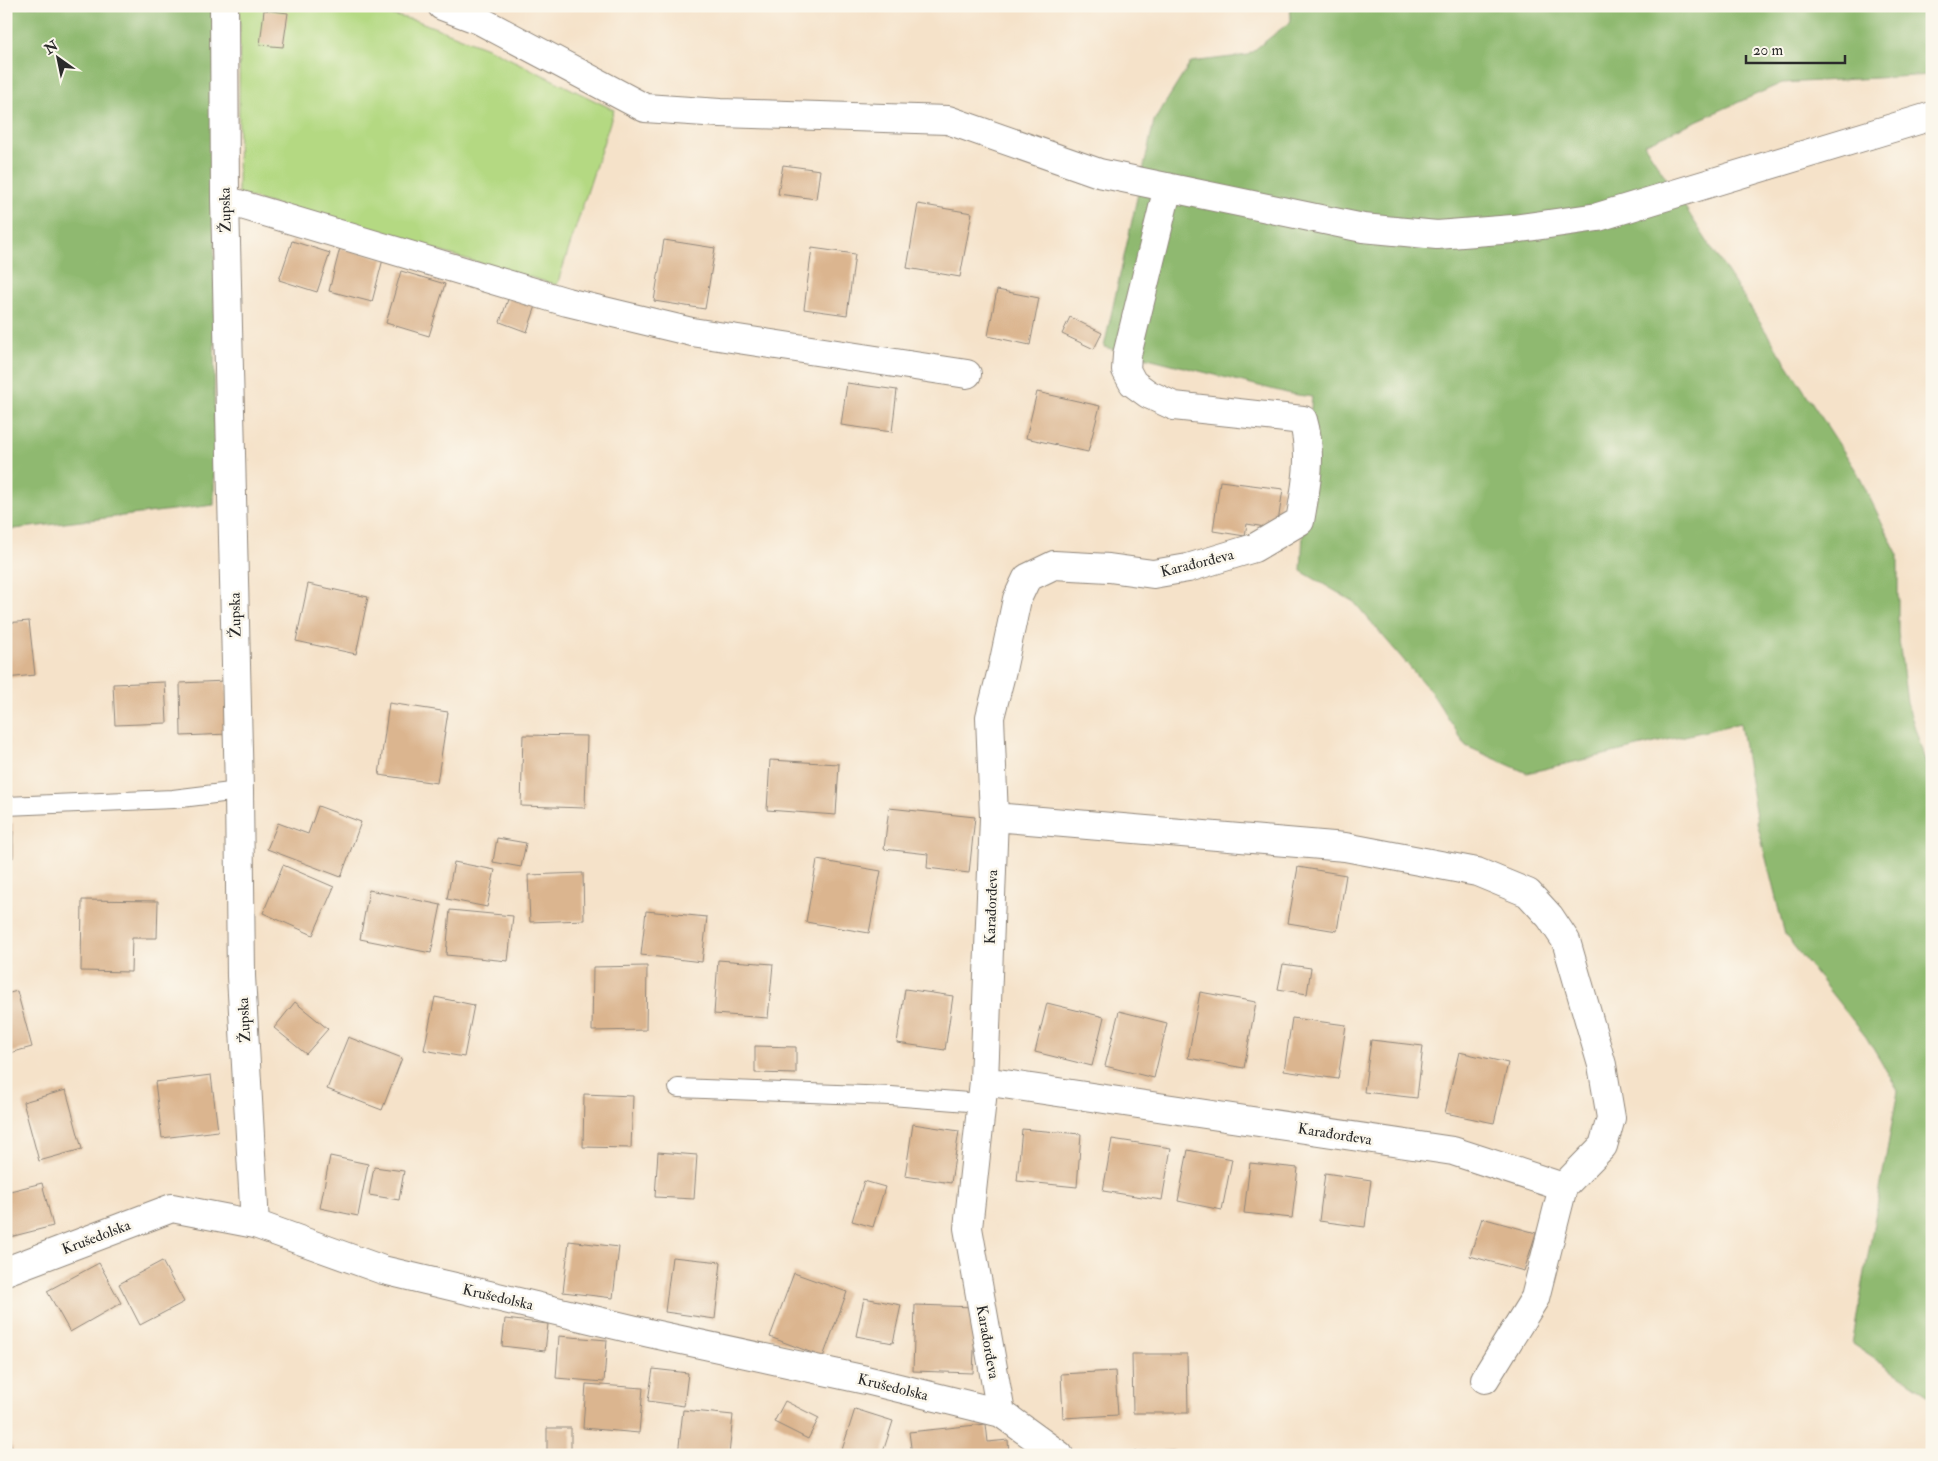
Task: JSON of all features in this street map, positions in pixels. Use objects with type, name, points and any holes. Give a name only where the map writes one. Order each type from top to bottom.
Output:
[{"type":"street","name":"Župska","points":[[224,6],[225,200],[239,791],[241,976],[255,1224]]},
{"type":"street","points":[[442,6],[479,20],[645,108],[720,113],[948,120],[1098,173],[1363,228],[1437,234],[1513,229],[1598,217],[1932,116]]},
{"type":"street","name":"Karađorđeva","points":[[1001,1413],[968,1228],[983,1092],[994,817],[990,717],[1017,599],[1028,578],[1054,564],[1109,568],[1153,574],[1188,568],[1254,548],[1300,521],[1308,476],[1308,437],[1303,420],[1174,406],[1148,394],[1133,383],[1126,370],[1127,355],[1134,324],[1168,187]]},
{"type":"street","points":[[225,200],[567,302],[682,330],[967,374]]},
{"type":"street","points":[[994,817],[1345,847],[1477,872],[1528,893],[1550,916],[1566,941],[1602,1065],[1611,1118],[1603,1146],[1564,1187],[1535,1298],[1485,1379]]},
{"type":"street","name":"Karađorđeva","points":[[983,1092],[1453,1152],[1564,1187]]},
{"type":"street","name":"Krušedolska","points":[[6,1271],[172,1208],[255,1224],[383,1270],[649,1333],[866,1380],[1001,1413]]},
{"type":"street","points":[[1001,1413],[1059,1455]]},
{"type":"lane","points":[[6,806],[173,799],[239,791]]},
{"type":"lane","points":[[678,1088],[891,1096],[983,1092]]},
{"type":"green space","points":[[6,6],[215,6],[214,505],[6,530]]},
{"type":"green space","points":[[352,6],[418,21],[490,49],[614,110],[557,285],[238,194],[240,7]]},
{"type":"green space","points":[[1290,6],[1932,6],[1932,75],[1782,83],[1644,144],[1857,472],[1898,555],[1898,632],[1907,703],[1932,782],[1932,1397],[1852,1344],[1898,1090],[1866,1037],[1785,935],[1757,822],[1740,723],[1527,773],[1466,746],[1431,692],[1354,602],[1301,571],[1312,397],[1291,394],[1104,347],[1154,121],[1191,62],[1248,55],[1291,21]]},
{"type":"building","points":[[264,10],[288,13],[283,47],[260,45]]},
{"type":"building","points":[[783,165],[820,170],[816,199],[778,194]]},
{"type":"building","points":[[918,204],[972,213],[960,277],[907,268]]},
{"type":"building","points":[[664,240],[715,248],[705,309],[654,301]]},
{"type":"building","points":[[292,241],[330,253],[317,292],[279,280]]},
{"type":"building","points":[[340,248],[383,259],[372,302],[329,291]]},
{"type":"building","points":[[812,248],[855,254],[847,315],[804,309]]},
{"type":"building","points":[[401,271],[445,284],[429,336],[386,323]]},
{"type":"building","points":[[997,290],[1039,298],[1030,345],[988,336]]},
{"type":"building","points":[[511,291],[538,300],[527,332],[500,322]]},
{"type":"building","points":[[1070,317],[1102,333],[1094,349],[1062,334]]},
{"type":"building","points":[[847,383],[897,390],[892,432],[841,425]]},
{"type":"building","points":[[1037,392],[1100,406],[1088,452],[1026,438]]},
{"type":"building","points":[[1220,481],[1283,489],[1277,529],[1247,524],[1245,536],[1213,531]]},
{"type":"building","points":[[308,584],[368,597],[356,654],[296,641]]},
{"type":"building","points":[[29,621],[35,675],[6,678],[6,623]]},
{"type":"building","points":[[226,681],[228,734],[181,736],[180,683]]},
{"type":"building","points":[[165,682],[167,723],[115,725],[113,684]]},
{"type":"building","points":[[389,703],[448,712],[437,783],[379,775]]},
{"type":"building","points":[[523,735],[587,736],[585,808],[521,806]]},
{"type":"building","points":[[770,760],[839,764],[836,815],[767,810]]},
{"type":"building","points":[[318,806],[361,822],[341,877],[267,849],[278,823],[308,834]]},
{"type":"building","points":[[889,808],[975,817],[969,873],[927,868],[928,854],[884,849]]},
{"type":"building","points":[[6,823],[13,823],[13,858],[6,858]]},
{"type":"building","points":[[497,838],[526,843],[521,867],[493,862]]},
{"type":"building","points":[[817,860],[881,871],[869,933],[806,922]]},
{"type":"building","points":[[454,862],[495,870],[487,907],[447,899]]},
{"type":"building","points":[[283,865],[334,887],[313,935],[263,913]]},
{"type":"building","points":[[1298,867],[1346,875],[1337,931],[1288,923]]},
{"type":"building","points":[[583,873],[584,920],[530,922],[528,875]]},
{"type":"building","points":[[369,890],[441,905],[431,953],[360,939]]},
{"type":"building","points":[[82,900],[158,901],[157,938],[132,938],[131,972],[81,971]]},
{"type":"building","points":[[450,910],[513,916],[508,961],[446,955]]},
{"type":"building","points":[[646,911],[707,917],[702,962],[641,955]]},
{"type":"building","points":[[718,960],[773,964],[768,1018],[714,1014]]},
{"type":"building","points":[[1283,964],[1311,968],[1307,994],[1278,989]]},
{"type":"building","points":[[647,966],[646,1030],[592,1031],[593,967]]},
{"type":"building","points":[[905,989],[953,996],[945,1050],[897,1043]]},
{"type":"building","points":[[17,991],[32,1047],[6,1054],[6,994]]},
{"type":"building","points":[[1200,992],[1256,1002],[1244,1068],[1188,1058]]},
{"type":"building","points":[[435,997],[474,1005],[464,1057],[424,1050]]},
{"type":"building","points":[[295,1002],[328,1029],[306,1054],[274,1028]]},
{"type":"building","points":[[1047,1003],[1104,1017],[1092,1066],[1035,1052]]},
{"type":"building","points":[[1119,1011],[1167,1023],[1154,1078],[1105,1066]]},
{"type":"building","points":[[1292,1018],[1346,1025],[1338,1079],[1284,1071]]},
{"type":"building","points":[[348,1037],[402,1058],[382,1110],[327,1089]]},
{"type":"building","points":[[1371,1040],[1423,1046],[1417,1098],[1364,1092]]},
{"type":"building","points":[[755,1046],[796,1047],[796,1074],[755,1073]]},
{"type":"building","points":[[1459,1052],[1508,1063],[1494,1123],[1445,1113]]},
{"type":"building","points":[[211,1075],[218,1131],[162,1138],[155,1082]]},
{"type":"building","points":[[66,1090],[82,1149],[39,1161],[23,1102]]},
{"type":"building","points":[[584,1094],[633,1096],[631,1148],[583,1147]]},
{"type":"building","points":[[913,1124],[959,1131],[951,1183],[905,1176]]},
{"type":"building","points":[[1022,1129],[1081,1134],[1077,1187],[1017,1181]]},
{"type":"building","points":[[1112,1139],[1171,1148],[1162,1200],[1103,1191]]},
{"type":"building","points":[[1188,1150],[1232,1159],[1222,1210],[1178,1201]]},
{"type":"building","points":[[658,1152],[697,1155],[694,1199],[655,1197]]},
{"type":"building","points":[[330,1156],[368,1164],[358,1216],[320,1208]]},
{"type":"building","points":[[1250,1163],[1298,1168],[1292,1218],[1244,1213]]},
{"type":"building","points":[[374,1167],[404,1171],[399,1200],[369,1195]]},
{"type":"building","points":[[1325,1173],[1371,1180],[1365,1227],[1319,1221]]},
{"type":"building","points":[[864,1181],[885,1187],[873,1227],[852,1221]]},
{"type":"building","points":[[42,1183],[53,1226],[6,1238],[6,1192]]},
{"type":"building","points":[[1482,1218],[1536,1233],[1524,1271],[1470,1256]]},
{"type":"building","points":[[569,1241],[619,1247],[613,1298],[563,1292]]},
{"type":"building","points":[[672,1257],[721,1262],[715,1319],[665,1312]]},
{"type":"building","points":[[162,1261],[184,1302],[140,1325],[119,1284]]},
{"type":"building","points":[[99,1263],[121,1303],[70,1332],[47,1291]]},
{"type":"building","points":[[794,1273],[847,1292],[823,1357],[770,1337]]},
{"type":"building","points":[[864,1298],[901,1305],[893,1343],[856,1336]]},
{"type":"building","points":[[915,1305],[976,1307],[973,1373],[913,1371]]},
{"type":"building","points":[[505,1319],[548,1324],[545,1351],[502,1346]]},
{"type":"building","points":[[559,1336],[607,1340],[604,1382],[556,1378]]},
{"type":"building","points":[[1132,1354],[1187,1354],[1188,1413],[1133,1413]]},
{"type":"building","points":[[653,1369],[688,1373],[684,1406],[648,1401]]},
{"type":"building","points":[[1115,1371],[1118,1415],[1063,1418],[1061,1374]]},
{"type":"building","points":[[586,1384],[643,1388],[639,1433],[583,1428]]},
{"type":"building","points":[[785,1401],[819,1418],[808,1439],[774,1422]]},
{"type":"building","points":[[855,1409],[893,1421],[882,1455],[847,1455],[841,1453]]},
{"type":"building","points":[[683,1410],[733,1415],[729,1455],[678,1455]]},
{"type":"building","points":[[986,1424],[988,1442],[1008,1440],[1009,1455],[912,1455],[909,1432]]},
{"type":"building","points":[[547,1428],[571,1428],[571,1455],[547,1455]]},
{"type":"building","points":[[6,1434],[13,1449],[6,1453]]},
{"type":"building","points":[[1174,1450],[1174,1455],[1124,1455],[1124,1452]]}]
